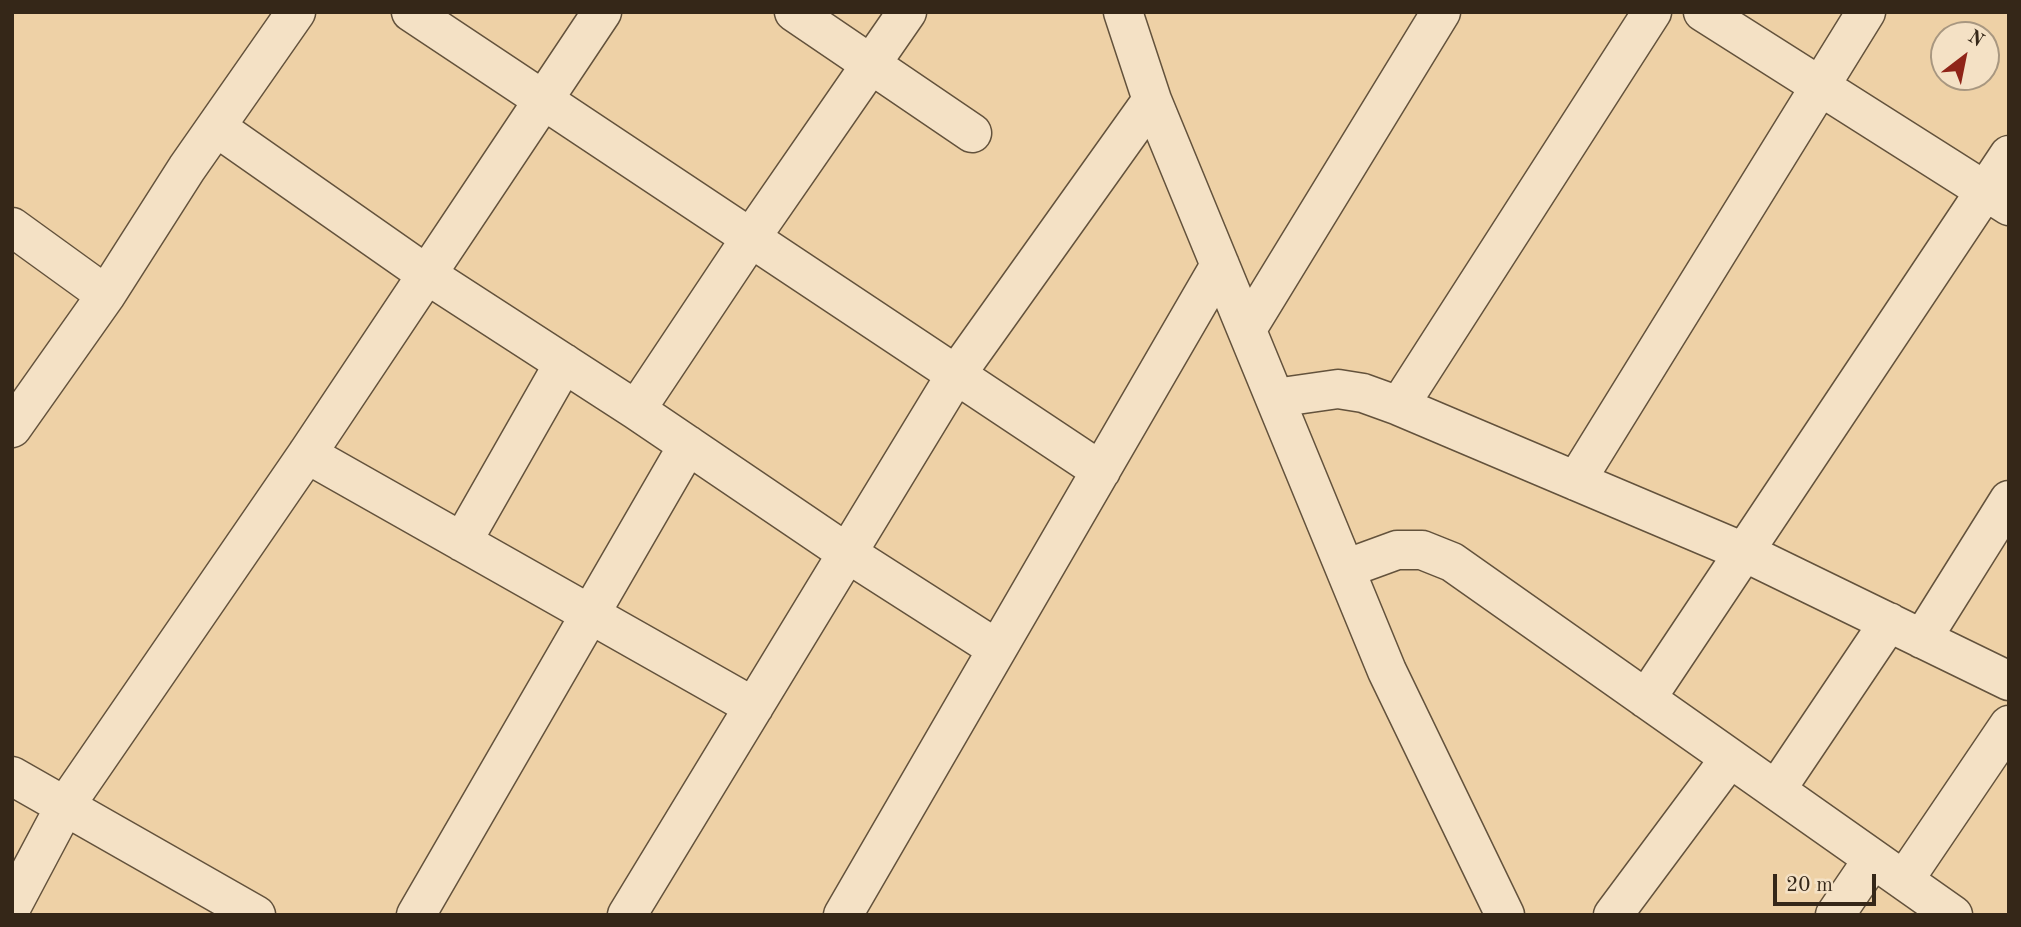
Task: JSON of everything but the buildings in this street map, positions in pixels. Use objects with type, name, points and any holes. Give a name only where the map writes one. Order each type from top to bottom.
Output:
[{"type":"street","points":[[12,428],[106,295],[216,127],[296,12]]},
{"type":"street","points":[[411,12],[1101,471]]},
{"type":"street","points":[[12,906],[65,806],[307,454],[602,12]]},
{"type":"street","points":[[794,12],[972,133]]},
{"type":"street","points":[[636,410],[907,12]]},
{"type":"street","points":[[1123,12],[1152,100],[1387,671],[1505,915]]},
{"type":"street","points":[[1247,329],[1441,12]]},
{"type":"street","points":[[1399,406],[1652,12]]},
{"type":"street","points":[[1703,12],[1998,198]]},
{"type":"street","points":[[1576,481],[1866,12]]},
{"type":"street","points":[[627,915],[955,376],[1152,100]]},
{"type":"street","points":[[216,127],[426,274],[997,649]]},
{"type":"street","points":[[1646,699],[1746,553],[1998,198],[2009,155]]},
{"type":"street","points":[[12,227],[106,295]]},
{"type":"street","points":[[843,915],[1220,265]]},
{"type":"street","points":[[462,542],[564,363]]},
{"type":"street","points":[[1275,398],[1338,389],[1363,393],[1399,406],[1746,553],[2009,681]]},
{"type":"street","points":[[416,915],[688,445]]},
{"type":"street","points":[[307,454],[754,707]]},
{"type":"street","points":[[1922,639],[2009,500]]},
{"type":"street","points":[[1345,569],[1397,550],[1423,550],[1452,562],[1953,915]]},
{"type":"street","points":[[1776,790],[1889,622]]},
{"type":"street","points":[[1835,915],[1889,870],[2009,724]]},
{"type":"street","points":[[1613,915],[1730,758]]},
{"type":"street","points":[[12,776],[65,806],[214,904],[256,915]]}]
